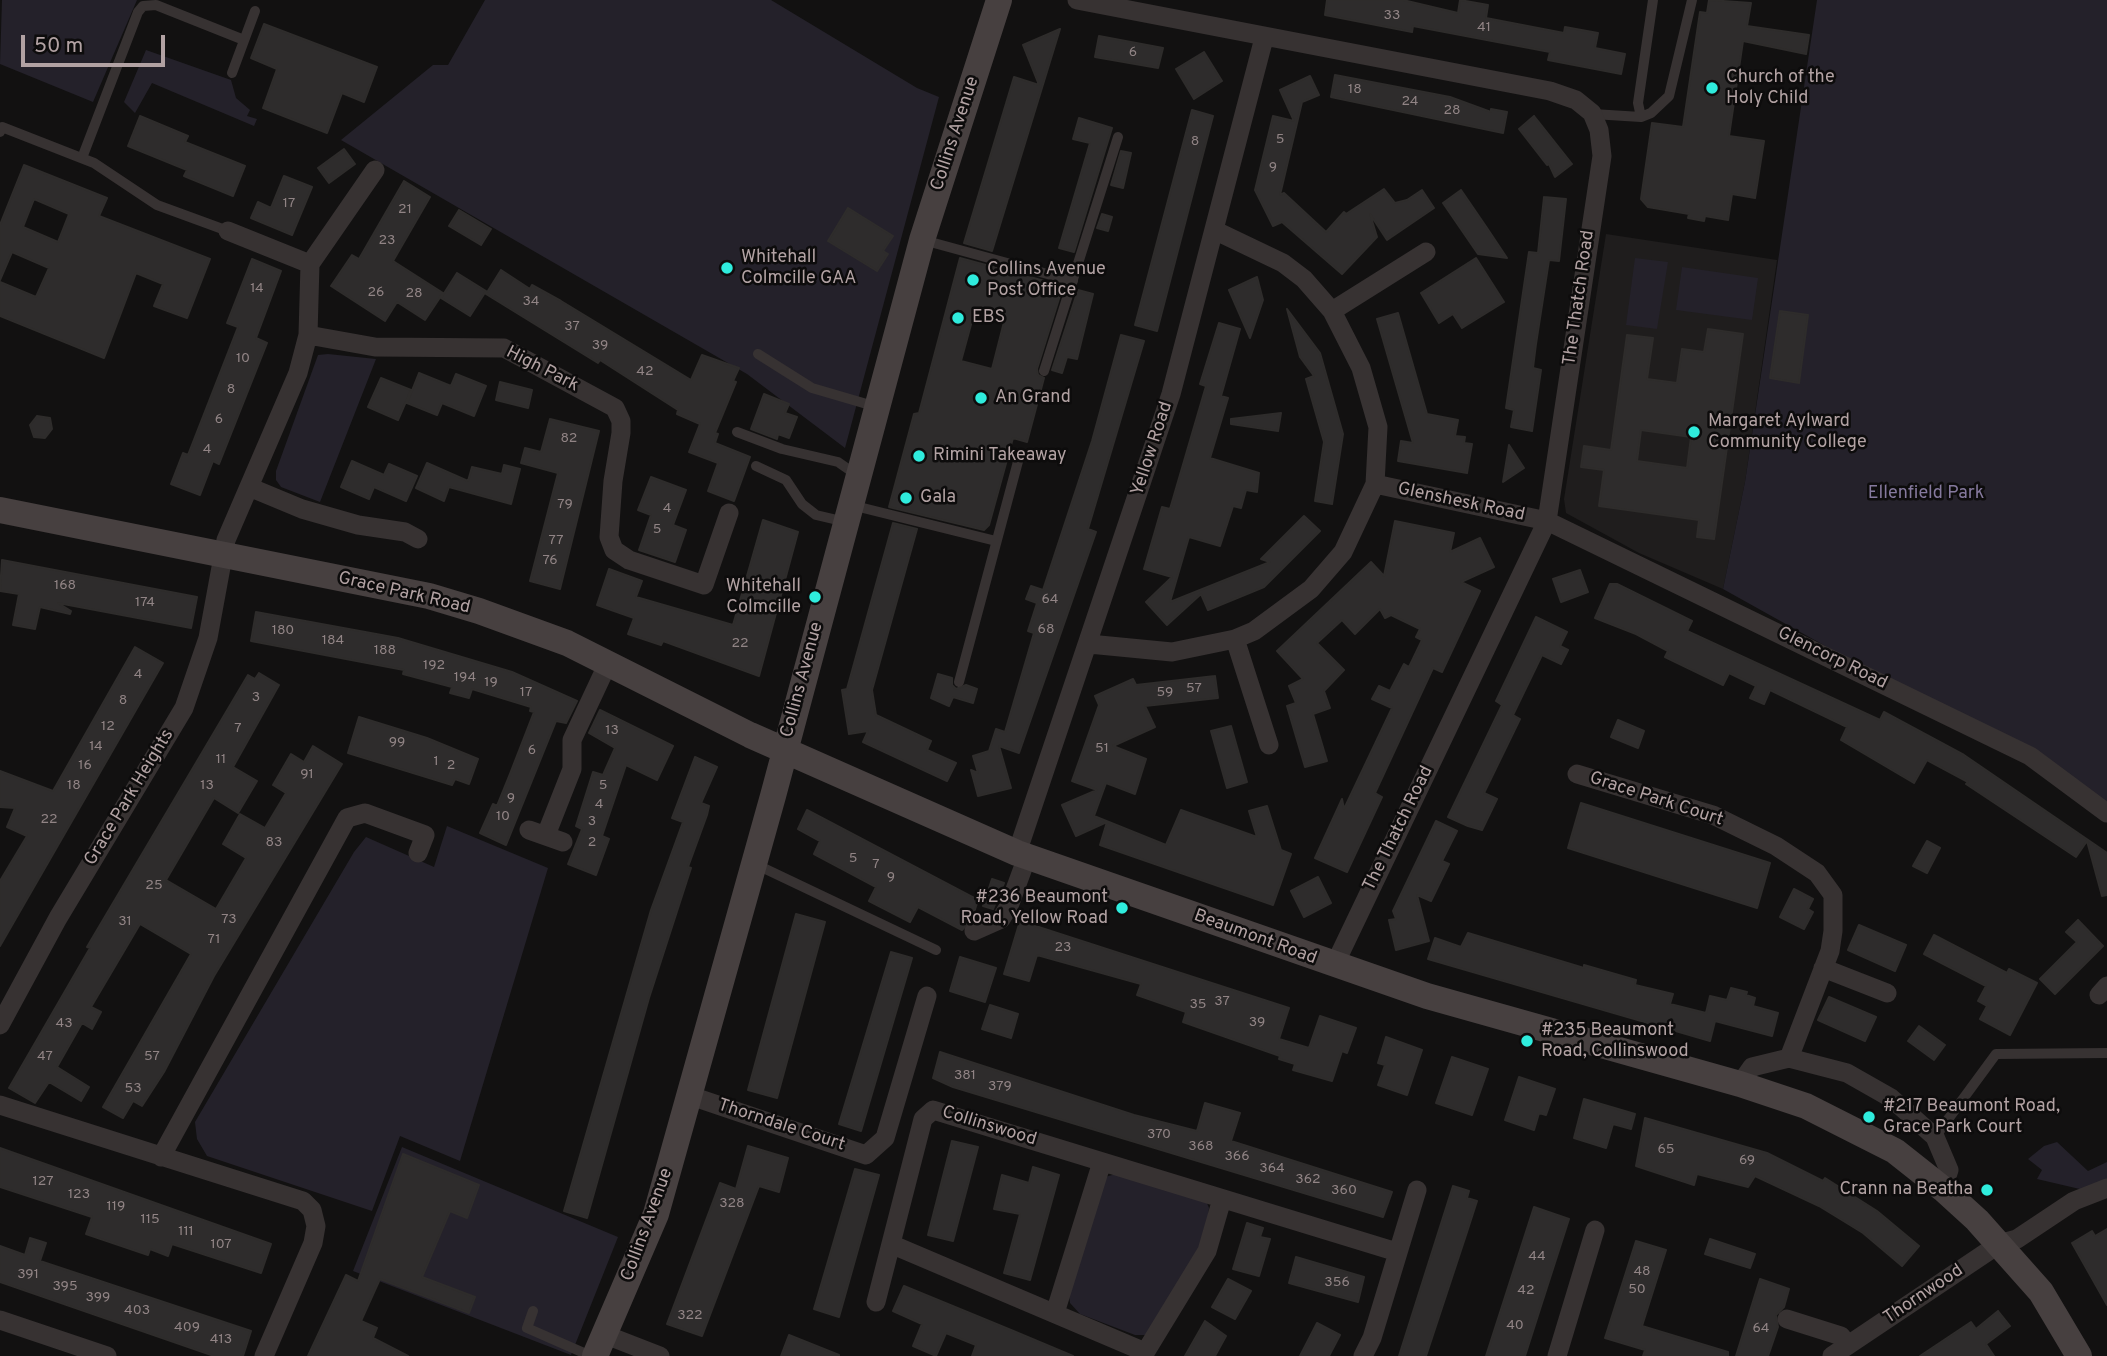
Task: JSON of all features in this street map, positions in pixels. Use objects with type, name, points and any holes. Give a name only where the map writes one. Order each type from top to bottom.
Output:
[{"type":"street","name":"Collins Avenue","points":[[598,1349],[656,1214],[691,1096],[922,240],[999,0]]},
{"type":"street","points":[[1077,0],[1550,91],[1576,100],[1592,114]]},
{"type":"street","name":"Yellow Road","points":[[974,931],[1001,919],[1009,906],[1022,855],[1171,394],[1264,38]]},
{"type":"street","name":"The Thatch Road","points":[[1334,966],[1547,521],[1602,156],[1599,130],[1592,114]]},
{"type":"street","points":[[221,556],[298,373],[308,335],[310,264],[374,170]]},
{"type":"street","name":"Glenshesk Road","points":[[1089,644],[1172,652],[1235,639],[1278,616],[1311,589],[1343,552],[1375,484],[1378,427],[1361,368],[1332,311],[1304,279],[1283,263],[1214,230]]},
{"type":"street","points":[[228,231],[310,264]]},
{"type":"street","points":[[1332,311],[1426,252]]},
{"type":"street","name":"High Park","points":[[308,335],[375,347],[504,348],[614,408],[621,421],[621,433],[612,481],[609,537],[614,550],[629,560],[704,585],[729,513]]},
{"type":"street","name":"Glenshesk Road","points":[[1375,484],[1547,521]]},
{"type":"street","points":[[249,487],[302,509],[358,525],[405,532],[418,539]]},
{"type":"street","name":"Grace Park Road","points":[[0,510],[429,596],[556,639],[783,750]]},
{"type":"street","name":"Glencorp Road","points":[[1547,521],[2030,756],[2107,813]]},
{"type":"street","name":"Grace Park Heights","points":[[0,1025],[58,918],[184,708],[208,638],[221,556]]},
{"type":"street","points":[[1235,639],[1269,745]]},
{"type":"street","points":[[546,836],[572,769],[572,740],[608,663]]},
{"type":"street","name":"Beaumont Road","points":[[783,750],[1022,855],[1334,966],[1427,996],[1740,1084],[1806,1106],[1849,1125],[1895,1151],[1943,1189],[1999,1244],[2041,1292],[2073,1354]]},
{"type":"street","name":"Grace Park Court","points":[[1577,774],[1713,816],[1776,846],[1817,873],[1833,895],[1833,931],[1823,968],[1789,1058]]},
{"type":"street","points":[[161,1157],[347,818],[365,813],[425,835],[418,853]]},
{"type":"street","points":[[1823,968],[1887,993]]},
{"type":"street","name":"Thorndale Court","points":[[691,1096],[866,1155],[886,1139],[927,996]]},
{"type":"street","points":[[1740,1084],[1752,1067],[1789,1058],[1847,1073],[1891,1098],[1935,1137],[1949,1170],[1943,1189]]},
{"type":"street","points":[[0,1105],[303,1201],[312,1210],[316,1226],[313,1243],[264,1356]]},
{"type":"street","name":"Collinswood","points":[[876,1302],[893,1245],[923,1119],[933,1110],[1397,1251]]},
{"type":"street","points":[[1055,1313],[1102,1162]]},
{"type":"street","name":"Thornwood","points":[[1840,1351],[1999,1244],[2017,1239],[2074,1201],[2107,1188]]},
{"type":"street","points":[[1363,1356],[1373,1338],[1417,1190]]},
{"type":"street","points":[[893,1245],[1055,1313],[1144,1354],[1207,1251],[1222,1199]]},
{"type":"street","points":[[1557,1356],[1595,1230]]},
{"type":"street","name":"Thornwood","points":[[1787,1318],[1840,1336],[1840,1351]]},
{"type":"street","points":[[0,1320],[107,1356]]},
{"type":"street","points":[[598,1349],[660,1356]]},
{"type":"lane","points":[[1641,117],[1638,103],[1653,0]]},
{"type":"lane","points":[[1592,114],[1641,117],[1651,113],[1669,96],[1692,0]]},
{"type":"lane","points":[[82,158],[138,12],[143,6],[156,5],[244,40]]},
{"type":"lane","points":[[232,74],[255,11]]},
{"type":"lane","points":[[0,132],[2,127],[82,158],[157,205],[228,231]]},
{"type":"lane","points":[[1044,371],[1118,137]]},
{"type":"lane","points":[[922,240],[1073,281]]},
{"type":"lane","points":[[758,354],[812,388],[877,407]]},
{"type":"lane","points":[[737,432],[782,449],[838,462],[858,476]]},
{"type":"lane","points":[[959,681],[1020,454]]},
{"type":"lane","points":[[756,466],[786,480],[802,505],[816,515],[849,514],[996,541]]},
{"type":"lane","points":[[754,863],[936,950]]},
{"type":"lane","points":[[1935,1137],[1996,1054],[2107,1053]]},
{"type":"lane","points":[[533,1311],[527,1328],[598,1349]]},
{"type":"shaded area","points":[[1606,234],[1777,260],[1745,482],[1723,589],[1639,553],[1566,513],[1564,499]]},
{"type":"green space","points":[[2,0],[137,0],[93,102],[0,64]]},
{"type":"green space","name":"Whitehall Colmcille GAA","points":[[485,0],[771,0],[917,88],[939,97],[845,448],[747,374],[341,140],[433,65],[448,65]]},
{"type":"green space","name":"Ellenfield Park","points":[[1817,0],[2107,0],[2107,803],[1723,589],[1745,482]]},
{"type":"green space","points":[[146,50],[231,80],[236,98],[250,110],[247,116],[257,119],[254,126],[152,83],[135,113],[124,102]]},
{"type":"green space","points":[[1635,258],[1668,262],[1657,329],[1626,325]]},
{"type":"green space","points":[[1682,267],[1758,278],[1752,320],[1676,310]]},
{"type":"green space","points":[[318,355],[376,359],[320,502],[281,487],[276,480],[276,471]]},
{"type":"green space","points":[[447,826],[548,868],[460,1161],[400,1136],[372,1211],[207,1156],[197,1139],[195,1122],[354,852],[366,837],[434,867]]},
{"type":"green space","points":[[2057,1142],[2088,1171],[2107,1162],[2107,1181],[2084,1190],[2037,1179],[2042,1170],[2028,1159],[2044,1146]]},
{"type":"green space","points":[[402,1147],[618,1237],[571,1355],[353,1271]]},
{"type":"green space","points":[[1116,1174],[1207,1203],[1209,1208],[1206,1236],[1149,1335],[1135,1335],[1080,1314],[1070,1303],[1069,1295],[1101,1178]]},
{"type":"building","points":[[1327,0],[1403,0],[1458,13],[1460,0],[1488,5],[1486,18],[1564,33],[1565,27],[1598,33],[1595,48],[1625,54],[1621,74],[1548,60],[1550,52],[1413,26],[1412,32],[1325,15]]},
{"type":"building","name":"Church of the Holy Child","points":[[1709,0],[1751,3],[1747,26],[1809,35],[1806,54],[1743,41],[1729,136],[1764,141],[1755,198],[1732,194],[1728,220],[1705,216],[1704,221],[1688,218],[1689,214],[1648,207],[1641,199],[1652,123],[1683,127],[1700,12],[1707,13]]},
{"type":"building","points":[[264,24],[377,67],[364,102],[342,93],[327,133],[263,108],[277,69],[251,58]]},
{"type":"building","points":[[1060,29],[992,251],[964,243],[1014,77],[1039,85],[1023,45]]},
{"type":"building","points":[[1099,36],[1163,48],[1158,68],[1095,57]]},
{"type":"building","points":[[1204,52],[1222,81],[1194,99],[1176,69]]},
{"type":"building","points":[[1335,75],[1450,97],[1491,112],[1491,109],[1507,112],[1503,133],[1331,97]]},
{"type":"building","points":[[1310,76],[1319,95],[1302,102],[1280,195],[1284,193],[1326,232],[1344,212],[1346,214],[1384,189],[1395,203],[1407,200],[1422,190],[1434,208],[1387,240],[1370,214],[1377,237],[1342,274],[1282,222],[1273,226],[1255,190],[1273,116],[1294,121],[1280,90]]},
{"type":"building","points":[[1192,110],[1213,116],[1157,331],[1135,325]]},
{"type":"building","points":[[140,116],[188,136],[185,142],[245,166],[233,196],[184,176],[187,170],[128,146]]},
{"type":"building","points":[[1534,116],[1572,164],[1555,177],[1549,164],[1547,165],[1519,129]]},
{"type":"building","points":[[1079,118],[1112,128],[1074,252],[1059,248],[1090,143],[1073,139]]},
{"type":"building","points":[[344,149],[355,164],[329,183],[318,168]]},
{"type":"building","points":[[1121,151],[1131,153],[1123,188],[1111,185]]},
{"type":"building","points":[[24,165],[107,198],[99,216],[210,259],[187,318],[154,306],[163,284],[136,273],[104,358],[0,316],[0,282],[36,297],[49,268],[12,252],[0,280],[0,225]],"holes":[[[34,199],[69,214],[58,242],[23,227]]]},
{"type":"building","points":[[284,176],[312,187],[292,235],[251,218],[258,202],[271,208]]},
{"type":"building","points":[[404,181],[430,197],[393,261],[443,293],[425,320],[397,302],[385,321],[331,286],[352,255],[359,259]]},
{"type":"building","points":[[1461,190],[1507,258],[1478,254],[1443,203]]},
{"type":"building","points":[[1544,197],[1566,199],[1559,261],[1549,260],[1536,344],[1533,368],[1541,370],[1532,431],[1511,427],[1514,410],[1506,408],[1529,252],[1538,253]]},
{"type":"building","points":[[848,208],[893,236],[883,251],[888,254],[877,271],[828,241]]},
{"type":"building","points":[[459,210],[491,229],[481,245],[449,226]]},
{"type":"building","points":[[1102,214],[1112,217],[1108,231],[1097,228]]},
{"type":"building","points":[[960,258],[1063,286],[1037,369],[1038,375],[1044,378],[1027,442],[1013,438],[989,525],[984,530],[889,507],[914,414],[919,413]],"holes":[[[975,310],[1005,318],[992,369],[961,361]]]},
{"type":"building","points":[[1476,258],[1504,302],[1462,328],[1453,314],[1439,323],[1421,293]]},
{"type":"building","points":[[252,259],[281,271],[256,338],[267,343],[219,464],[213,461],[200,495],[171,484],[183,453],[188,455],[238,327],[227,323]]},
{"type":"building","points":[[501,270],[530,289],[532,285],[561,301],[691,380],[702,355],[739,368],[715,433],[718,434],[715,443],[750,457],[734,501],[708,491],[718,463],[689,452],[700,424],[677,414],[678,410],[600,360],[598,363],[486,294]]},
{"type":"building","points":[[457,273],[486,291],[470,316],[441,298]]},
{"type":"building","points":[[1257,277],[1263,300],[1250,338],[1229,290]]},
{"type":"building","points":[[1078,290],[1093,294],[1077,359],[1067,357],[1062,373],[1052,370]]},
{"type":"building","points":[[1287,309],[1320,353],[1343,434],[1332,504],[1315,501],[1324,442],[1306,379],[1314,376],[1300,357]]},
{"type":"building","points":[[1780,311],[1808,315],[1799,383],[1770,378]]},
{"type":"building","points":[[1398,313],[1427,414],[1458,420],[1455,436],[1465,437],[1464,443],[1472,444],[1467,473],[1398,461],[1401,441],[1413,443],[1377,319]]},
{"type":"building","points":[[1219,323],[1240,329],[1221,396],[1228,398],[1210,458],[1259,473],[1257,492],[1246,490],[1241,508],[1233,506],[1220,546],[1189,537],[1170,602],[1270,562],[1261,559],[1304,516],[1320,531],[1264,587],[1208,610],[1201,594],[1167,625],[1146,602],[1172,577],[1144,569],[1162,507],[1170,509],[1206,386],[1200,384]]},
{"type":"building","name":"Margaret Aylward Community College","points":[[1708,329],[1743,334],[1714,539],[1697,537],[1699,520],[1599,506],[1604,470],[1581,467],[1584,446],[1611,450],[1627,335],[1653,338],[1647,379],[1677,383],[1682,349],[1704,352]],"holes":[[[1641,430],[1691,437],[1687,468],[1637,461]]]},
{"type":"building","points":[[1121,335],[1144,341],[1088,529],[1096,532],[1019,753],[999,746],[1011,788],[978,796],[971,770],[978,773],[973,756],[989,751],[996,729],[1005,732],[1034,633],[1028,631],[1037,603],[1026,599],[1031,586],[1043,590],[1092,441]]},
{"type":"building","points":[[419,373],[451,386],[456,374],[486,386],[474,416],[442,403],[437,415],[407,403]]},
{"type":"building","points":[[381,378],[411,390],[398,420],[368,407]]},
{"type":"building","points":[[500,382],[532,390],[528,408],[496,400]]},
{"type":"building","points":[[764,394],[789,404],[785,413],[797,417],[789,438],[778,434],[777,439],[751,429]]},
{"type":"building","points":[[1281,413],[1278,431],[1231,424],[1231,419]]},
{"type":"building","points":[[37,416],[50,418],[52,429],[45,438],[34,437],[30,425]]},
{"type":"building","points":[[550,419],[599,431],[560,589],[530,581],[558,473],[521,463],[525,448],[541,452]]},
{"type":"building","points":[[1509,445],[1524,468],[1503,482]]},
{"type":"building","points":[[352,461],[384,475],[389,464],[417,476],[406,501],[374,487],[369,499],[341,487]]},
{"type":"building","points":[[427,463],[468,481],[472,467],[502,474],[504,465],[520,469],[511,504],[449,487],[444,501],[416,488]]},
{"type":"building","points":[[651,477],[686,490],[673,525],[686,530],[675,562],[639,550],[651,515],[638,510]]},
{"type":"building","points":[[763,520],[798,532],[759,676],[663,641],[661,645],[628,634],[634,618],[597,605],[609,569],[642,581],[636,597],[733,625]]},
{"type":"building","points":[[1395,521],[1454,533],[1450,552],[1480,538],[1494,567],[1461,582],[1480,591],[1442,672],[1433,668],[1375,793],[1382,797],[1347,872],[1315,858],[1342,799],[1344,809],[1392,708],[1372,699],[1379,686],[1390,691],[1404,664],[1409,667],[1422,640],[1416,637],[1420,629],[1391,615],[1385,618],[1380,609],[1355,634],[1342,620],[1317,643],[1344,670],[1324,691],[1330,708],[1313,714],[1327,761],[1305,767],[1287,706],[1296,703],[1289,686],[1303,679],[1277,651],[1371,562],[1384,576]]},
{"type":"building","points":[[893,523],[917,529],[872,690],[876,715],[931,741],[927,750],[956,763],[947,781],[863,742],[868,731],[849,734],[842,690],[847,689]]},
{"type":"building","points":[[2,560],[197,597],[191,628],[58,603],[71,611],[70,614],[40,607],[35,629],[13,625],[19,594],[0,591]]},
{"type":"building","points":[[1580,570],[1588,592],[1561,602],[1553,579]]},
{"type":"building","points":[[1610,584],[1617,584],[1692,621],[1687,631],[1880,720],[1884,712],[1964,755],[2107,853],[2107,895],[2102,896],[2087,841],[2076,857],[1966,784],[1968,782],[1927,760],[1914,783],[1841,740],[1847,727],[1770,690],[1764,704],[1750,698],[1756,686],[1729,673],[1723,685],[1665,657],[1668,651],[1636,634],[1595,618]]},
{"type":"building","points":[[256,612],[398,638],[512,672],[577,701],[566,723],[556,721],[506,845],[480,833],[493,804],[497,806],[510,774],[534,712],[530,711],[531,707],[472,689],[469,698],[450,693],[452,687],[403,674],[404,670],[251,641]]},
{"type":"building","points":[[1536,617],[1567,632],[1560,646],[1568,650],[1561,664],[1542,655],[1513,715],[1520,719],[1484,793],[1497,799],[1482,830],[1468,826],[1448,817],[1502,705],[1496,701]]},
{"type":"building","points":[[135,647],[163,663],[0,946],[0,881],[27,836],[7,827],[15,808],[0,807],[0,771],[53,791]]},
{"type":"building","points":[[259,673],[279,685],[233,767],[257,781],[238,813],[214,798],[166,880],[216,909],[246,858],[223,844],[240,814],[265,828],[286,793],[273,785],[291,754],[304,762],[313,746],[342,764],[214,976],[164,1072],[142,1106],[133,1101],[123,1118],[103,1107],[191,954],[140,924],[91,1007],[101,1012],[92,1029],[82,1023],[57,1067],[89,1087],[81,1101],[49,1082],[35,1103],[9,1088],[90,948],[87,947],[248,675],[255,679]]},
{"type":"building","points":[[938,674],[952,678],[952,685],[956,689],[966,685],[977,689],[973,703],[953,697],[949,706],[931,698]]},
{"type":"building","points":[[1215,676],[1218,698],[1145,706],[1155,727],[1113,746],[1146,759],[1135,794],[1106,783],[1094,816],[1166,845],[1181,810],[1257,837],[1249,811],[1267,806],[1281,850],[1291,854],[1273,905],[1100,845],[1107,822],[1076,836],[1062,805],[1097,790],[1072,781],[1099,705],[1095,696],[1133,679],[1136,685]]},
{"type":"building","points":[[600,710],[673,746],[657,780],[626,765],[602,836],[609,839],[596,875],[568,864],[582,829],[576,826],[593,772],[603,775],[615,748],[589,733]]},
{"type":"building","points":[[359,717],[427,738],[478,759],[469,784],[455,779],[452,785],[348,753]]},
{"type":"building","points":[[1618,720],[1644,731],[1638,748],[1611,737]]},
{"type":"building","points":[[1231,726],[1247,782],[1227,788],[1211,731]]},
{"type":"building","points":[[695,757],[717,767],[701,803],[709,806],[707,815],[688,867],[691,868],[649,998],[587,1218],[564,1211],[651,910],[683,822],[672,818]]},
{"type":"building","points":[[1581,803],[1770,863],[1757,908],[1568,848]]},
{"type":"building","points":[[807,810],[978,900],[972,919],[962,930],[918,907],[910,922],[869,901],[876,887],[814,854],[820,841],[798,829]]},
{"type":"building","points":[[1436,821],[1457,831],[1442,861],[1449,864],[1431,901],[1417,895],[1429,941],[1396,950],[1389,920],[1396,919],[1393,911]]},
{"type":"building","points":[[1927,841],[1940,848],[1927,873],[1913,866]]},
{"type":"building","points":[[1318,877],[1331,903],[1304,917],[1291,891]]},
{"type":"building","points":[[992,879],[1004,883],[993,909],[983,906]]},
{"type":"building","points":[[1794,889],[1813,899],[1808,909],[1813,912],[1804,929],[1780,917]]},
{"type":"building","points":[[796,914],[825,922],[777,1098],[748,1090]]},
{"type":"building","points":[[2078,920],[2103,946],[2055,994],[2040,979],[2077,942],[2066,932]]},
{"type":"building","points":[[1020,921],[1289,1008],[1279,1039],[1309,1048],[1320,1016],[1356,1028],[1347,1053],[1342,1051],[1332,1081],[1293,1070],[1295,1064],[1279,1059],[1280,1056],[1183,1022],[1186,1012],[1137,995],[1141,984],[1037,955],[1029,981],[1004,974]]},
{"type":"building","points":[[1859,925],[1906,945],[1895,971],[1848,950]]},
{"type":"building","points":[[1468,933],[1584,968],[1584,965],[1636,980],[1635,985],[1673,994],[1670,1004],[1706,1013],[1710,996],[1727,1000],[1731,988],[1747,992],[1746,995],[1755,998],[1753,1006],[1778,1013],[1772,1036],[1715,1021],[1710,1041],[1428,959],[1435,938],[1461,947]]},
{"type":"building","points":[[1934,935],[2007,973],[2009,969],[2037,983],[2010,1035],[1980,1019],[1987,1006],[1978,1001],[1986,986],[1924,954]]},
{"type":"building","points":[[891,952],[912,958],[861,1131],[839,1124]]},
{"type":"building","points":[[960,957],[996,968],[985,1002],[950,991]]},
{"type":"building","points":[[1829,997],[1876,1017],[1865,1041],[1818,1020]]},
{"type":"building","points":[[990,1005],[1018,1014],[1011,1038],[982,1029]]},
{"type":"building","points":[[1919,1026],[1945,1045],[1934,1060],[1908,1041]]},
{"type":"building","points":[[1386,1037],[1422,1050],[1407,1095],[1378,1085],[1385,1065],[1378,1063]]},
{"type":"building","points":[[940,1052],[1134,1115],[1197,1131],[1205,1103],[1240,1113],[1231,1141],[1392,1192],[1383,1217],[953,1087],[933,1078]]},
{"type":"building","points":[[1452,1057],[1488,1069],[1472,1115],[1436,1103]]},
{"type":"building","points":[[1519,1077],[1555,1089],[1546,1115],[1539,1113],[1534,1130],[1505,1120]]},
{"type":"building","points":[[1584,1099],[1635,1114],[1631,1129],[1613,1124],[1606,1148],[1574,1138]]},
{"type":"building","points":[[1645,1118],[1767,1153],[1823,1181],[1825,1178],[1877,1211],[1919,1246],[1902,1266],[1863,1233],[1819,1206],[1755,1176],[1748,1187],[1697,1174],[1694,1185],[1636,1166]]},
{"type":"building","points":[[952,1141],[978,1147],[953,1241],[928,1235]]},
{"type":"building","points":[[748,1146],[788,1158],[779,1192],[759,1186],[702,1336],[667,1324],[720,1183],[736,1189]]},
{"type":"building","points":[[0,1148],[271,1244],[261,1273],[172,1244],[168,1256],[150,1249],[148,1255],[86,1234],[92,1217],[0,1187]]},
{"type":"building","points":[[403,1154],[479,1185],[467,1218],[450,1211],[422,1277],[475,1297],[469,1313],[380,1279],[361,1321],[377,1328],[373,1338],[408,1356],[308,1356],[346,1275],[358,1281]]},
{"type":"building","points":[[1033,1167],[1059,1175],[1030,1280],[1004,1273],[1020,1214],[994,1209],[1002,1175],[1029,1183]]},
{"type":"building","points":[[855,1169],[879,1175],[839,1317],[814,1309]]},
{"type":"building","points":[[1453,1186],[1469,1191],[1467,1198],[1477,1201],[1426,1356],[1399,1356]]},
{"type":"building","points":[[1534,1207],[1569,1219],[1525,1356],[1486,1356]]},
{"type":"building","points":[[1247,1223],[1263,1228],[1260,1237],[1270,1239],[1259,1276],[1233,1269]]},
{"type":"building","points":[[2107,1229],[2107,1305],[2072,1243],[2092,1231],[2095,1236]]},
{"type":"building","points":[[30,1238],[46,1243],[40,1261],[251,1331],[243,1356],[214,1356],[0,1282],[0,1246],[25,1255]]},
{"type":"building","points":[[1710,1239],[1755,1254],[1750,1268],[1705,1254]]},
{"type":"building","points":[[1636,1241],[1666,1250],[1642,1326],[1728,1352],[1728,1356],[1643,1356],[1645,1350],[1605,1338]]},
{"type":"building","points":[[1296,1257],[1364,1277],[1358,1302],[1289,1283]]},
{"type":"building","points":[[1228,1279],[1251,1291],[1235,1319],[1212,1307]]},
{"type":"building","points":[[1760,1279],[1789,1289],[1784,1307],[1776,1315],[1778,1327],[1768,1356],[1736,1356]]},
{"type":"building","points":[[904,1286],[1073,1356],[972,1356],[976,1345],[946,1333],[936,1356],[913,1346],[922,1324],[893,1311]]},
{"type":"building","points":[[1998,1311],[2010,1326],[1986,1344],[1994,1356],[1920,1356],[1971,1322],[1976,1329]]},
{"type":"building","points":[[1205,1321],[1226,1336],[1215,1356],[1185,1356]]},
{"type":"building","points":[[1317,1323],[1340,1335],[1329,1356],[1300,1356]]},
{"type":"building","points":[[789,1335],[839,1355],[839,1356],[781,1356]]},
{"type":"place","name":"Church of the Holy Child","points":[[1712,88]]},
{"type":"place","name":"Whitehall Colmcille GAA","points":[[727,268]]},
{"type":"place","name":"Collins Avenue Post Office","points":[[973,280]]},
{"type":"place","name":"EBS","points":[[958,318]]},
{"type":"place","name":"An Grand","points":[[981,398]]},
{"type":"place","name":"Margaret Aylward Community College","points":[[1694,432]]},
{"type":"place","name":"Rimini Takeaway","points":[[919,456]]},
{"type":"place","name":"Gala","points":[[906,498]]},
{"type":"place","name":"Whitehall Colmcille","points":[[815,597]]},
{"type":"place","name":"#236 Beaumont Road, Yellow Road","points":[[1122,908]]},
{"type":"place","name":"#235 Beaumont Road, Collinswood","points":[[1527,1041]]},
{"type":"place","name":"#217 Beaumont Road, Grace Park Court","points":[[1869,1117]]},
{"type":"place","name":"Crann na Beatha","points":[[1987,1190]]}]
